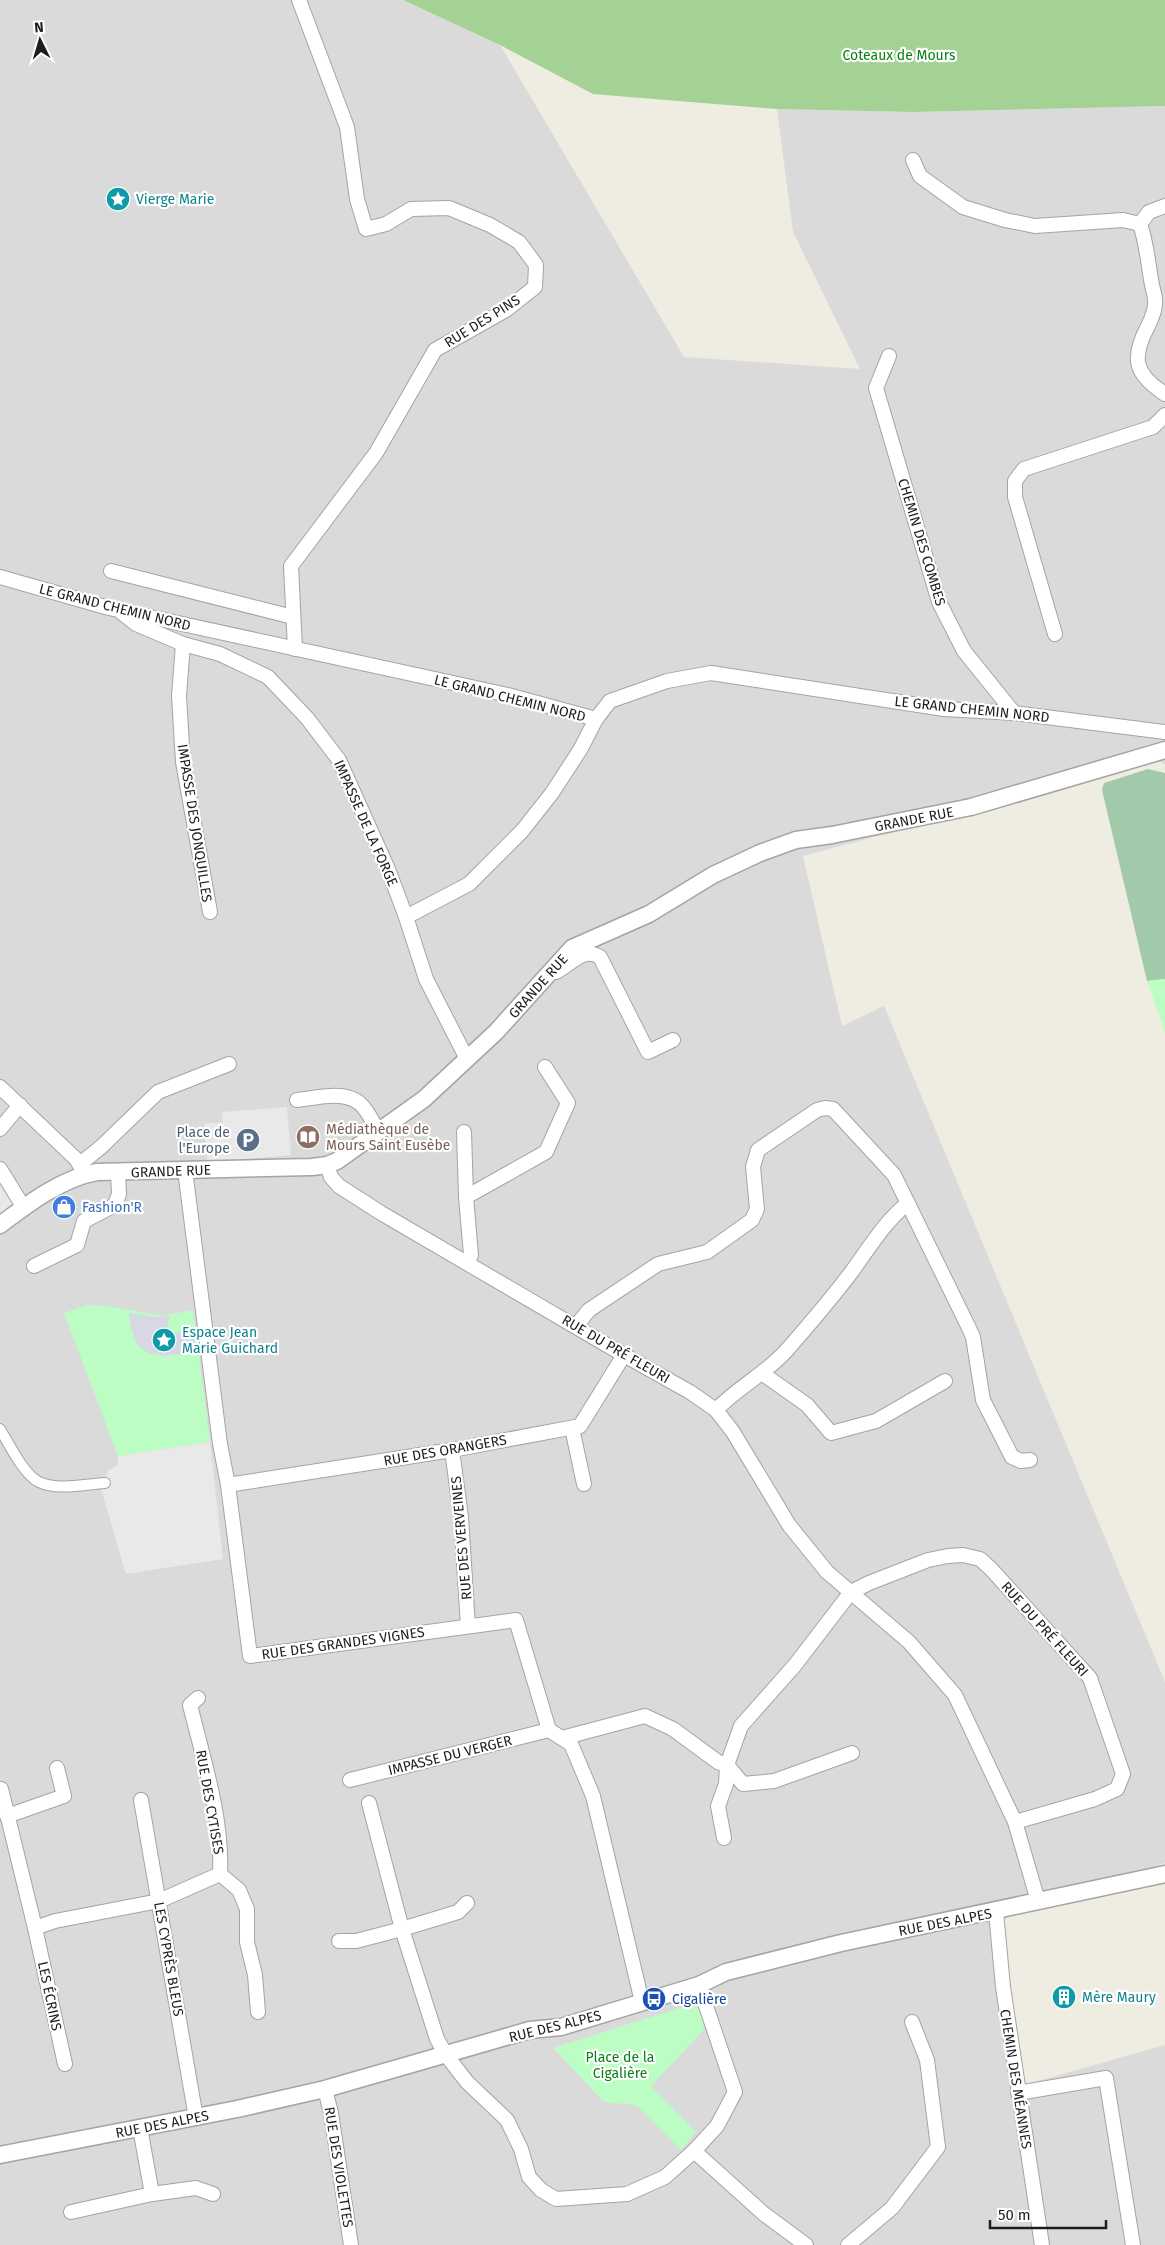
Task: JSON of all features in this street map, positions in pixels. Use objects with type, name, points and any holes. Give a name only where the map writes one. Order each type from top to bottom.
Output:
[{"type":"street","name":"RUE DES PINS","points":[[295,649],[290,566],[376,453],[435,350],[506,310],[535,287],[536,265],[520,242],[490,224],[449,208],[411,209],[386,224],[366,229],[357,199],[347,127],[298,0]]},
{"type":"street","points":[[913,160],[920,176],[963,207],[1005,220],[1035,226],[1123,220],[1140,224]]},
{"type":"street","points":[[1140,224],[1149,212],[1165,206]]},
{"type":"street","points":[[1140,224],[1147,246],[1156,301],[1153,316],[1139,344],[1136,362],[1141,374],[1152,386],[1165,394]]},
{"type":"street","name":"CHEMIN DES COMBES","points":[[889,356],[876,388],[939,602],[964,652],[1014,713]]},
{"type":"street","points":[[1054,634],[1015,497],[1015,482],[1024,469],[1153,427],[1165,415]]},
{"type":"street","points":[[111,571],[293,617]]},
{"type":"street","name":"LE GRAND CHEMIN NORD","points":[[0,577],[120,610],[508,695],[596,719],[610,701],[667,681],[711,673],[944,709],[1014,713],[1165,732]]},
{"type":"street","name":"IMPASSE DE LA FORGE","points":[[120,610],[136,624],[183,644],[220,654],[268,677],[307,718],[339,760],[388,869],[406,916],[426,979],[467,1059]]},
{"type":"street","name":"IMPASSE DES JONQUILLES","points":[[183,644],[179,696],[183,762],[210,912]]},
{"type":"street","points":[[406,916],[469,884],[522,831],[552,793],[580,750],[596,719]]},
{"type":"street","name":"GRANDE RUE","points":[[0,1224],[71,1179],[82,1169],[118,1173],[327,1165],[337,1161],[424,1099],[496,1032],[572,948],[649,914],[713,875],[760,853],[796,840],[832,835],[971,807],[1165,750]]},
{"type":"street","points":[[551,970],[556,972],[580,956],[590,953],[600,957],[648,1052],[673,1040]]},
{"type":"street","points":[[0,1087],[82,1169],[158,1092],[229,1064]]},
{"type":"street","points":[[466,1197],[546,1152],[568,1103],[545,1067]]},
{"type":"street","points":[[297,1100],[334,1096],[355,1100],[364,1106],[378,1132]]},
{"type":"street","points":[[0,1129],[20,1105]]},
{"type":"street","points":[[576,1326],[589,1310],[658,1264],[707,1252],[752,1220],[758,1209],[753,1167],[758,1150],[817,1110],[833,1109],[894,1175],[973,1338],[984,1400],[1012,1457],[1022,1461],[1030,1460]]},
{"type":"street","points":[[464,1132],[466,1197],[472,1255],[468,1263]]},
{"type":"street","name":"RUE DU PRÉ FLEURI","points":[[327,1165],[331,1177],[339,1186],[690,1392],[716,1410],[733,1432],[800,1538],[827,1572],[909,1642],[955,1695],[1015,1822],[1038,1901]]},
{"type":"street","points":[[0,1168],[24,1208]]},
{"type":"street","name":"RUE DES GRANDES VIGNES","points":[[184,1170],[250,1656],[516,1620],[549,1730]]},
{"type":"street","points":[[34,1266],[77,1245],[84,1221],[116,1205],[119,1194],[118,1173]]},
{"type":"street","points":[[716,1410],[734,1394],[762,1374],[786,1351],[848,1276],[888,1223],[908,1204]]},
{"type":"street","points":[[584,1484],[572,1428],[580,1426],[624,1355]]},
{"type":"street","points":[[762,1374],[807,1405],[831,1433],[876,1421],[945,1381]]},
{"type":"street","name":"RUE DES ORANGERS","points":[[228,1485],[452,1450],[572,1428]]},
{"type":"street","points":[[0,1429],[23,1467],[39,1482],[58,1486],[105,1483]]},
{"type":"street","name":"RUE DES VERVEINES","points":[[452,1450],[461,1517],[468,1626]]},
{"type":"street","name":"RUE DU PRÉ FLEURI","points":[[851,1592],[928,1560],[963,1555],[980,1559],[1090,1678],[1123,1774],[1117,1789],[1095,1799],[1015,1822]]},
{"type":"street","points":[[724,1838],[718,1806],[726,1784],[727,1765],[742,1726],[795,1665],[851,1592]]},
{"type":"street","name":"RUE DES CYTISES","points":[[158,1901],[220,1874],[221,1852],[210,1792],[190,1705],[198,1698]]},
{"type":"street","points":[[562,1738],[645,1716],[673,1729],[718,1762],[727,1765],[743,1784],[774,1781],[852,1753]]},
{"type":"street","points":[[549,1730],[571,1744],[593,1796],[642,2002]]},
{"type":"street","name":"IMPASSE DU VERGER","points":[[350,1780],[549,1730]]},
{"type":"street","points":[[7,1816],[64,1796],[57,1768]]},
{"type":"street","name":"LES ÉCRINS","points":[[1,1789],[35,1928],[65,2064]]},
{"type":"street","name":"LES CYPRÈS BLEUS","points":[[141,1800],[196,2118]]},
{"type":"street","points":[[369,1804],[402,1929],[437,2039],[446,2056],[467,2082],[507,2120],[521,2148],[529,2177],[541,2190],[556,2199],[627,2194],[665,2178],[717,2126],[735,2092],[699,1985]]},
{"type":"street","points":[[220,1874],[239,1890],[247,1909],[247,1942],[255,1974],[258,2012]]},
{"type":"street","name":"RUE DES ALPES","points":[[0,2155],[196,2118],[325,2089],[446,2056],[530,2030],[561,2027],[699,1985],[726,1972],[831,1945],[996,1912],[1038,1901],[1165,1874]]},
{"type":"street","points":[[35,1928],[55,1921],[158,1901]]},
{"type":"street","points":[[339,1941],[356,1941],[402,1929],[458,1912],[467,1903]]},
{"type":"street","name":"CHEMIN DES MÉANNES","points":[[996,1912],[1003,1986],[1042,2245]]},
{"type":"street","points":[[848,2245],[892,2208],[938,2147],[927,2060],[912,2022]]},
{"type":"street","points":[[1018,2093],[1106,2078],[1133,2245]]},
{"type":"street","name":"RUE DES VIOLETTES","points":[[325,2089],[331,2113],[351,2245]]},
{"type":"street","points":[[140,2128],[152,2194]]},
{"type":"street","points":[[694,2151],[764,2214],[806,2245]]},
{"type":"street","points":[[71,2212],[152,2194],[196,2188],[213,2194]]},
{"type":"shaded area","points":[[0,0],[403,0],[500,45],[684,357],[860,369],[793,232],[777,109],[914,112],[1165,106],[1165,764],[1158,761],[803,856],[842,1026],[884,1006],[1165,1682],[1165,1863],[996,1922],[1020,2086],[1165,2045],[1165,2245],[0,2245]]},
{"type":"shaded area","name":"Place de l'Europe","points":[[287,1107],[291,1155],[207,1163],[204,1124],[223,1122],[222,1112]]},
{"type":"shaded area","points":[[3,1181],[18,1205],[0,1219],[0,1182]]},
{"type":"shaded area","name":"Espace Jean Marie Guichard","points":[[129,1313],[154,1317],[170,1316],[165,1334],[193,1331],[195,1352],[166,1356],[148,1353],[137,1345]]},
{"type":"shaded area","points":[[210,1442],[223,1559],[126,1574],[101,1489],[108,1471],[118,1465],[118,1456]]},
{"type":"green space","name":"Coteaux de Mours","points":[[403,0],[1165,0],[1165,106],[914,112],[777,109],[593,94],[500,45]]},
{"type":"green space","points":[[1148,769],[1165,773],[1165,979],[1147,981],[1102,790],[1104,783]]},
{"type":"green space","points":[[1165,979],[1165,1032],[1147,981]]},
{"type":"green space","points":[[87,1305],[108,1306],[163,1316],[193,1310],[210,1442],[118,1456],[64,1313]]},
{"type":"green space","name":"Place de la Cigalière","points":[[692,2004],[701,2011],[704,2030],[651,2086],[696,2132],[681,2150],[636,2105],[604,2102],[553,2048]]},
{"type":"place","name":"Vierge Marie","points":[[118,199]]},
{"type":"place","name":"Médiathèque de Mours Saint Eusèbe","points":[[308,1137]]},
{"type":"place","name":"Place de l'Europe","points":[[248,1140]]},
{"type":"place","name":"Fashion'R","points":[[64,1207]]},
{"type":"place","name":"Espace Jean Marie Guichard","points":[[164,1340]]},
{"type":"place","name":"Mère Maury","points":[[1064,1997]]},
{"type":"place","name":"Cigalière","points":[[654,1999]]}]
